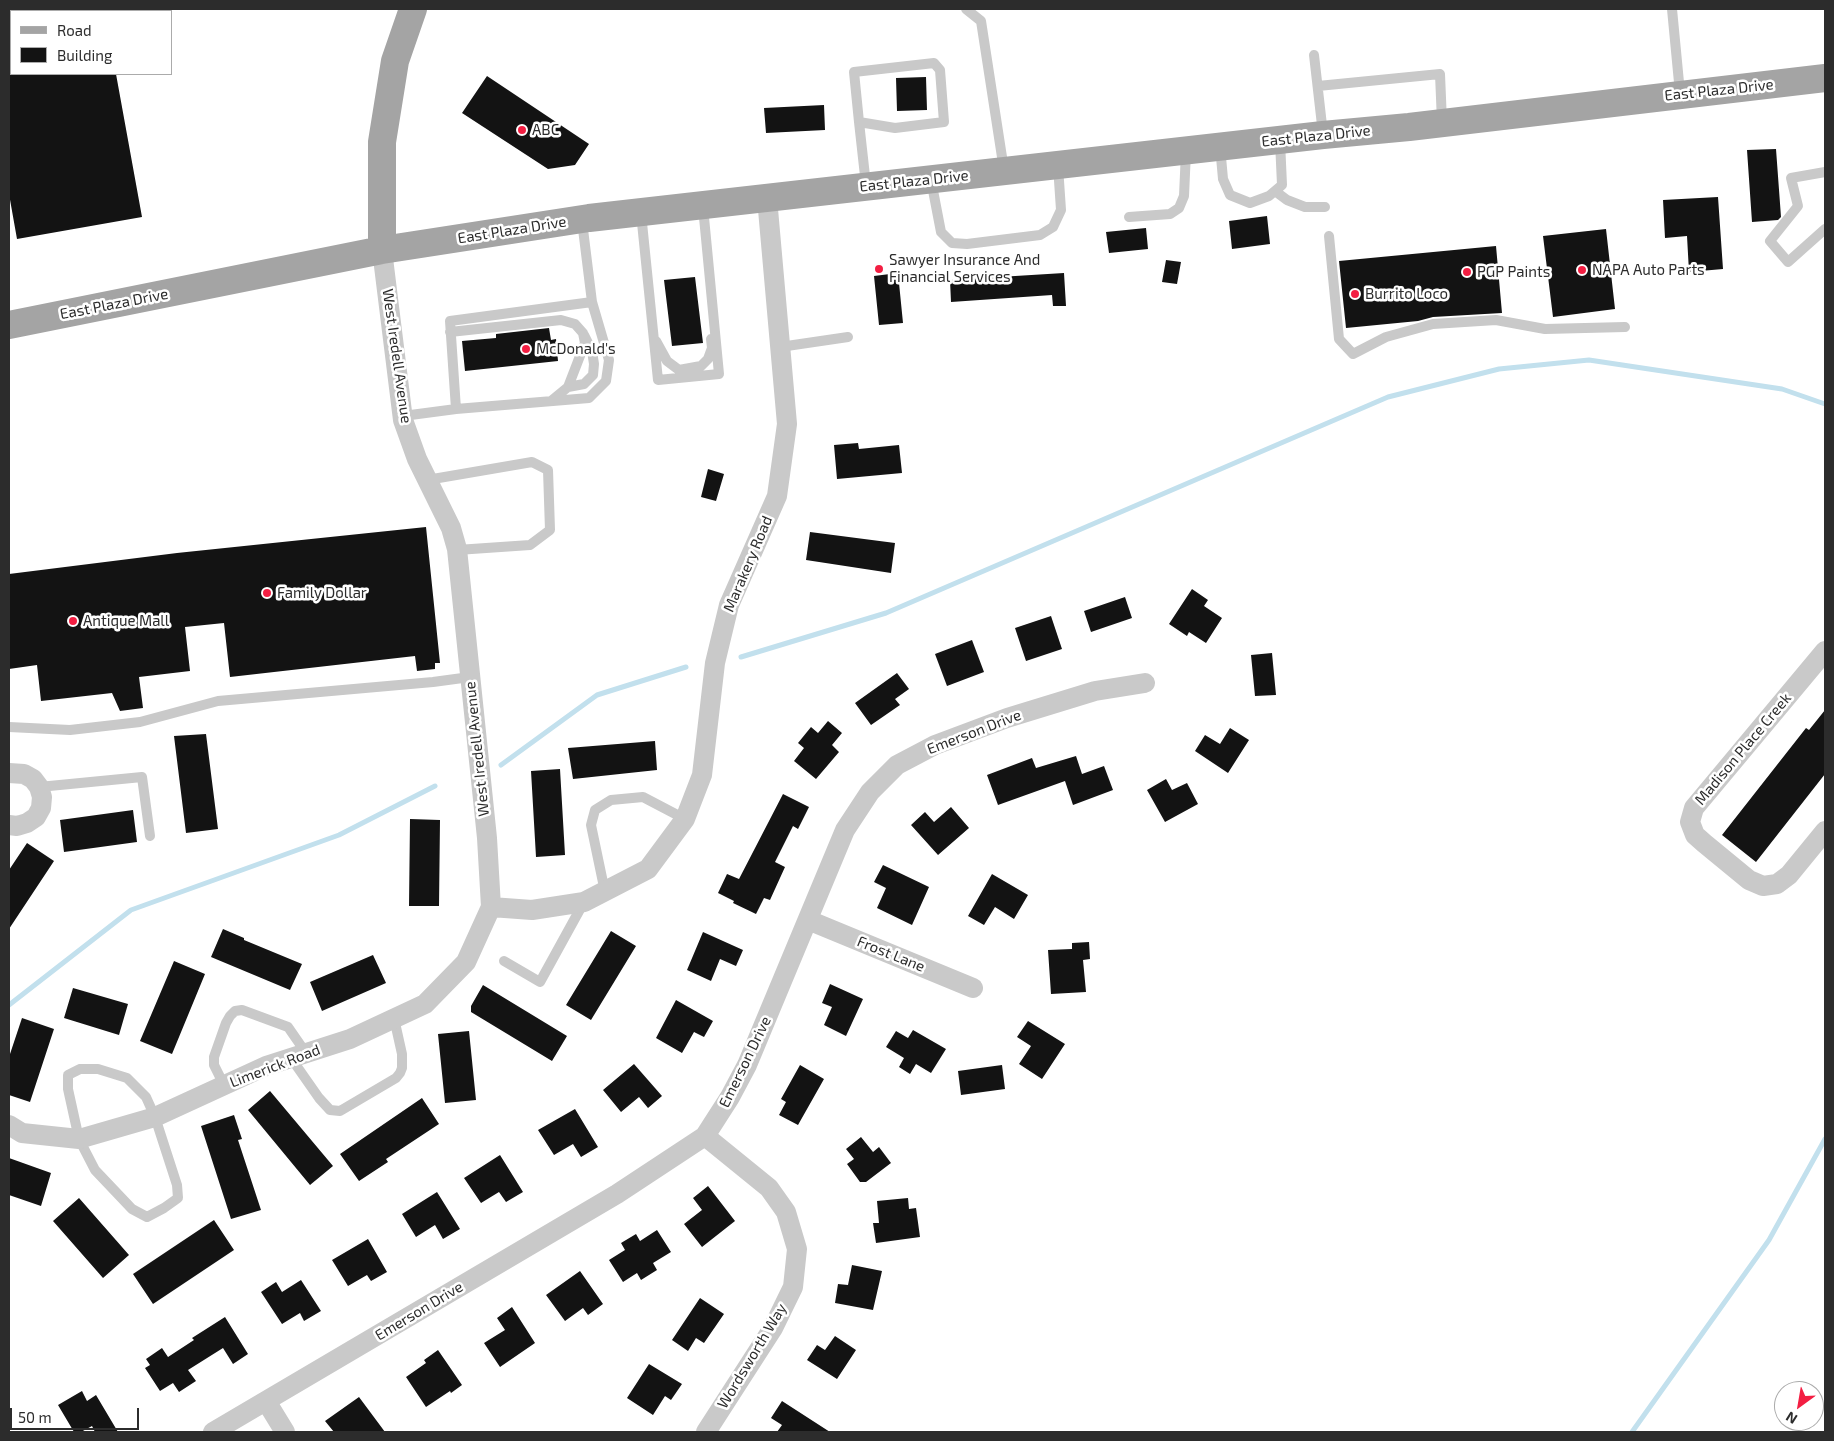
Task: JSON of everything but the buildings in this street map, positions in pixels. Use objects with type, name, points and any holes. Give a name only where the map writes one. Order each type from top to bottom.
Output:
[{"type":"main road","name":"West Iredell Avenue","points":[[382,250],[382,142],[395,61],[414,9]]},
{"type":"main road","name":"East Plaza Drive","points":[[9,325],[382,250],[582,219],[1220,146],[1442,123],[1825,78]]},
{"type":"street","name":"Marakery Road","points":[[491,907],[532,910],[584,902],[648,869],[685,819],[702,775],[715,662],[729,605],[777,496],[787,424],[768,198]]},
{"type":"street","name":"West Iredell Avenue","points":[[382,250],[403,416],[417,460],[451,528],[457,550],[487,838],[491,907]]},
{"type":"street","name":"Madison Place Creek","points":[[1825,650],[1694,808],[1690,822],[1695,835],[1704,843],[1749,880],[1763,886],[1777,884],[1789,875],[1825,831]]},
{"type":"street","name":"Emerson Drive","points":[[213,1432],[617,1194],[705,1136],[730,1097],[747,1065],[845,830],[870,792],[897,764],[935,745],[1007,718],[1095,691],[1145,683]]},
{"type":"street","points":[[9,773],[24,774],[33,779],[39,787],[42,797],[41,808],[36,817],[27,823],[17,826],[9,825]]},
{"type":"street","name":"Limerick Road","points":[[9,1125],[22,1133],[79,1139],[155,1117],[266,1066],[350,1039],[425,1004],[466,962],[491,907]]},
{"type":"street","name":"Frost Lane","points":[[808,920],[973,988]]},
{"type":"street","name":"Wordsworth Way","points":[[705,1136],[769,1188],[786,1212],[796,1249],[793,1287],[773,1328],[706,1432]]},
{"type":"street","points":[[266,1401],[285,1432]]},
{"type":"lane","points":[[966,9],[981,21],[1004,171]]},
{"type":"lane","points":[[1672,9],[1680,94]]},
{"type":"lane","points":[[1314,56],[1323,135]]},
{"type":"lane","points":[[859,122],[895,128],[944,122],[940,70],[934,63],[854,72],[859,122],[866,186]]},
{"type":"lane","points":[[1318,86],[1440,74],[1442,123]]},
{"type":"lane","points":[[1220,146],[1222,179],[1230,195],[1250,203],[1269,196],[1282,185],[1280,140]]},
{"type":"lane","points":[[1129,217],[1170,214],[1179,208],[1184,196],[1186,150]]},
{"type":"lane","points":[[931,179],[941,232],[952,243],[967,244],[1040,235],[1054,227],[1061,210],[1058,165]]},
{"type":"lane","points":[[1825,172],[1791,178],[1798,206],[1770,241],[1788,262],[1825,229]]},
{"type":"lane","points":[[1275,191],[1287,200],[1304,207],[1326,206]]},
{"type":"lane","points":[[641,212],[658,380],[719,374],[702,205]]},
{"type":"lane","points":[[403,416],[456,409],[589,398],[606,381],[609,360],[592,302],[582,219]]},
{"type":"lane","points":[[1329,236],[1339,339],[1353,354],[1386,337],[1433,324],[1496,320],[1545,328],[1625,327]]},
{"type":"lane","points":[[654,336],[667,361],[679,370],[701,366],[708,359],[712,348],[706,289],[709,271]]},
{"type":"lane","points":[[456,409],[450,321],[592,302]]},
{"type":"lane","points":[[450,332],[561,320],[575,324],[592,351],[593,376],[584,384],[568,387],[551,401]]},
{"type":"lane","points":[[568,387],[585,343],[583,334]]},
{"type":"lane","points":[[780,347],[848,337]]},
{"type":"lane","points":[[428,480],[532,462],[548,470],[550,530],[530,546],[457,550]]},
{"type":"lane","points":[[9,727],[70,730],[140,722],[218,701],[434,682],[470,677]]},
{"type":"lane","points":[[39,787],[142,778],[150,836]]},
{"type":"lane","points":[[605,892],[591,825],[595,810],[611,800],[643,797],[685,819]]},
{"type":"lane","points":[[504,961],[540,982],[584,902]]},
{"type":"lane","points":[[224,1086],[214,1065],[214,1057],[230,1016],[235,1011],[242,1010],[288,1027],[299,1056],[319,1098],[330,1110],[340,1111],[396,1078],[400,1073],[402,1054],[394,1018]]},
{"type":"lane","points":[[80,1069],[98,1069],[127,1078],[146,1097],[155,1117],[176,1185],[178,1198],[147,1217],[132,1209],[95,1170],[79,1139],[68,1089],[68,1075],[80,1069]]},
{"type":"waterway","points":[[741,657],[886,613],[1388,397],[1499,369],[1589,360],[1782,389],[1825,404]]},
{"type":"waterway","points":[[501,765],[597,695],[686,667]]},
{"type":"waterway","points":[[9,1005],[131,910],[339,835],[435,786]]},
{"type":"waterway","points":[[1632,1432],[1769,1240],[1825,1139]]},
{"type":"place","name":"ABC","points":[[522,130]]},
{"type":"place","name":"Sawyer Insurance And Financial Services","points":[[879,269]]},
{"type":"place","name":"NAPA Auto Parts","points":[[1582,270]]},
{"type":"place","name":"PGP Paints","points":[[1467,272]]},
{"type":"place","name":"Burrito Loco","points":[[1355,294]]},
{"type":"place","name":"McDonald's","points":[[526,349]]},
{"type":"place","name":"Family Dollar","points":[[267,593]]},
{"type":"place","name":"Antique Mall","points":[[73,621]]}]
